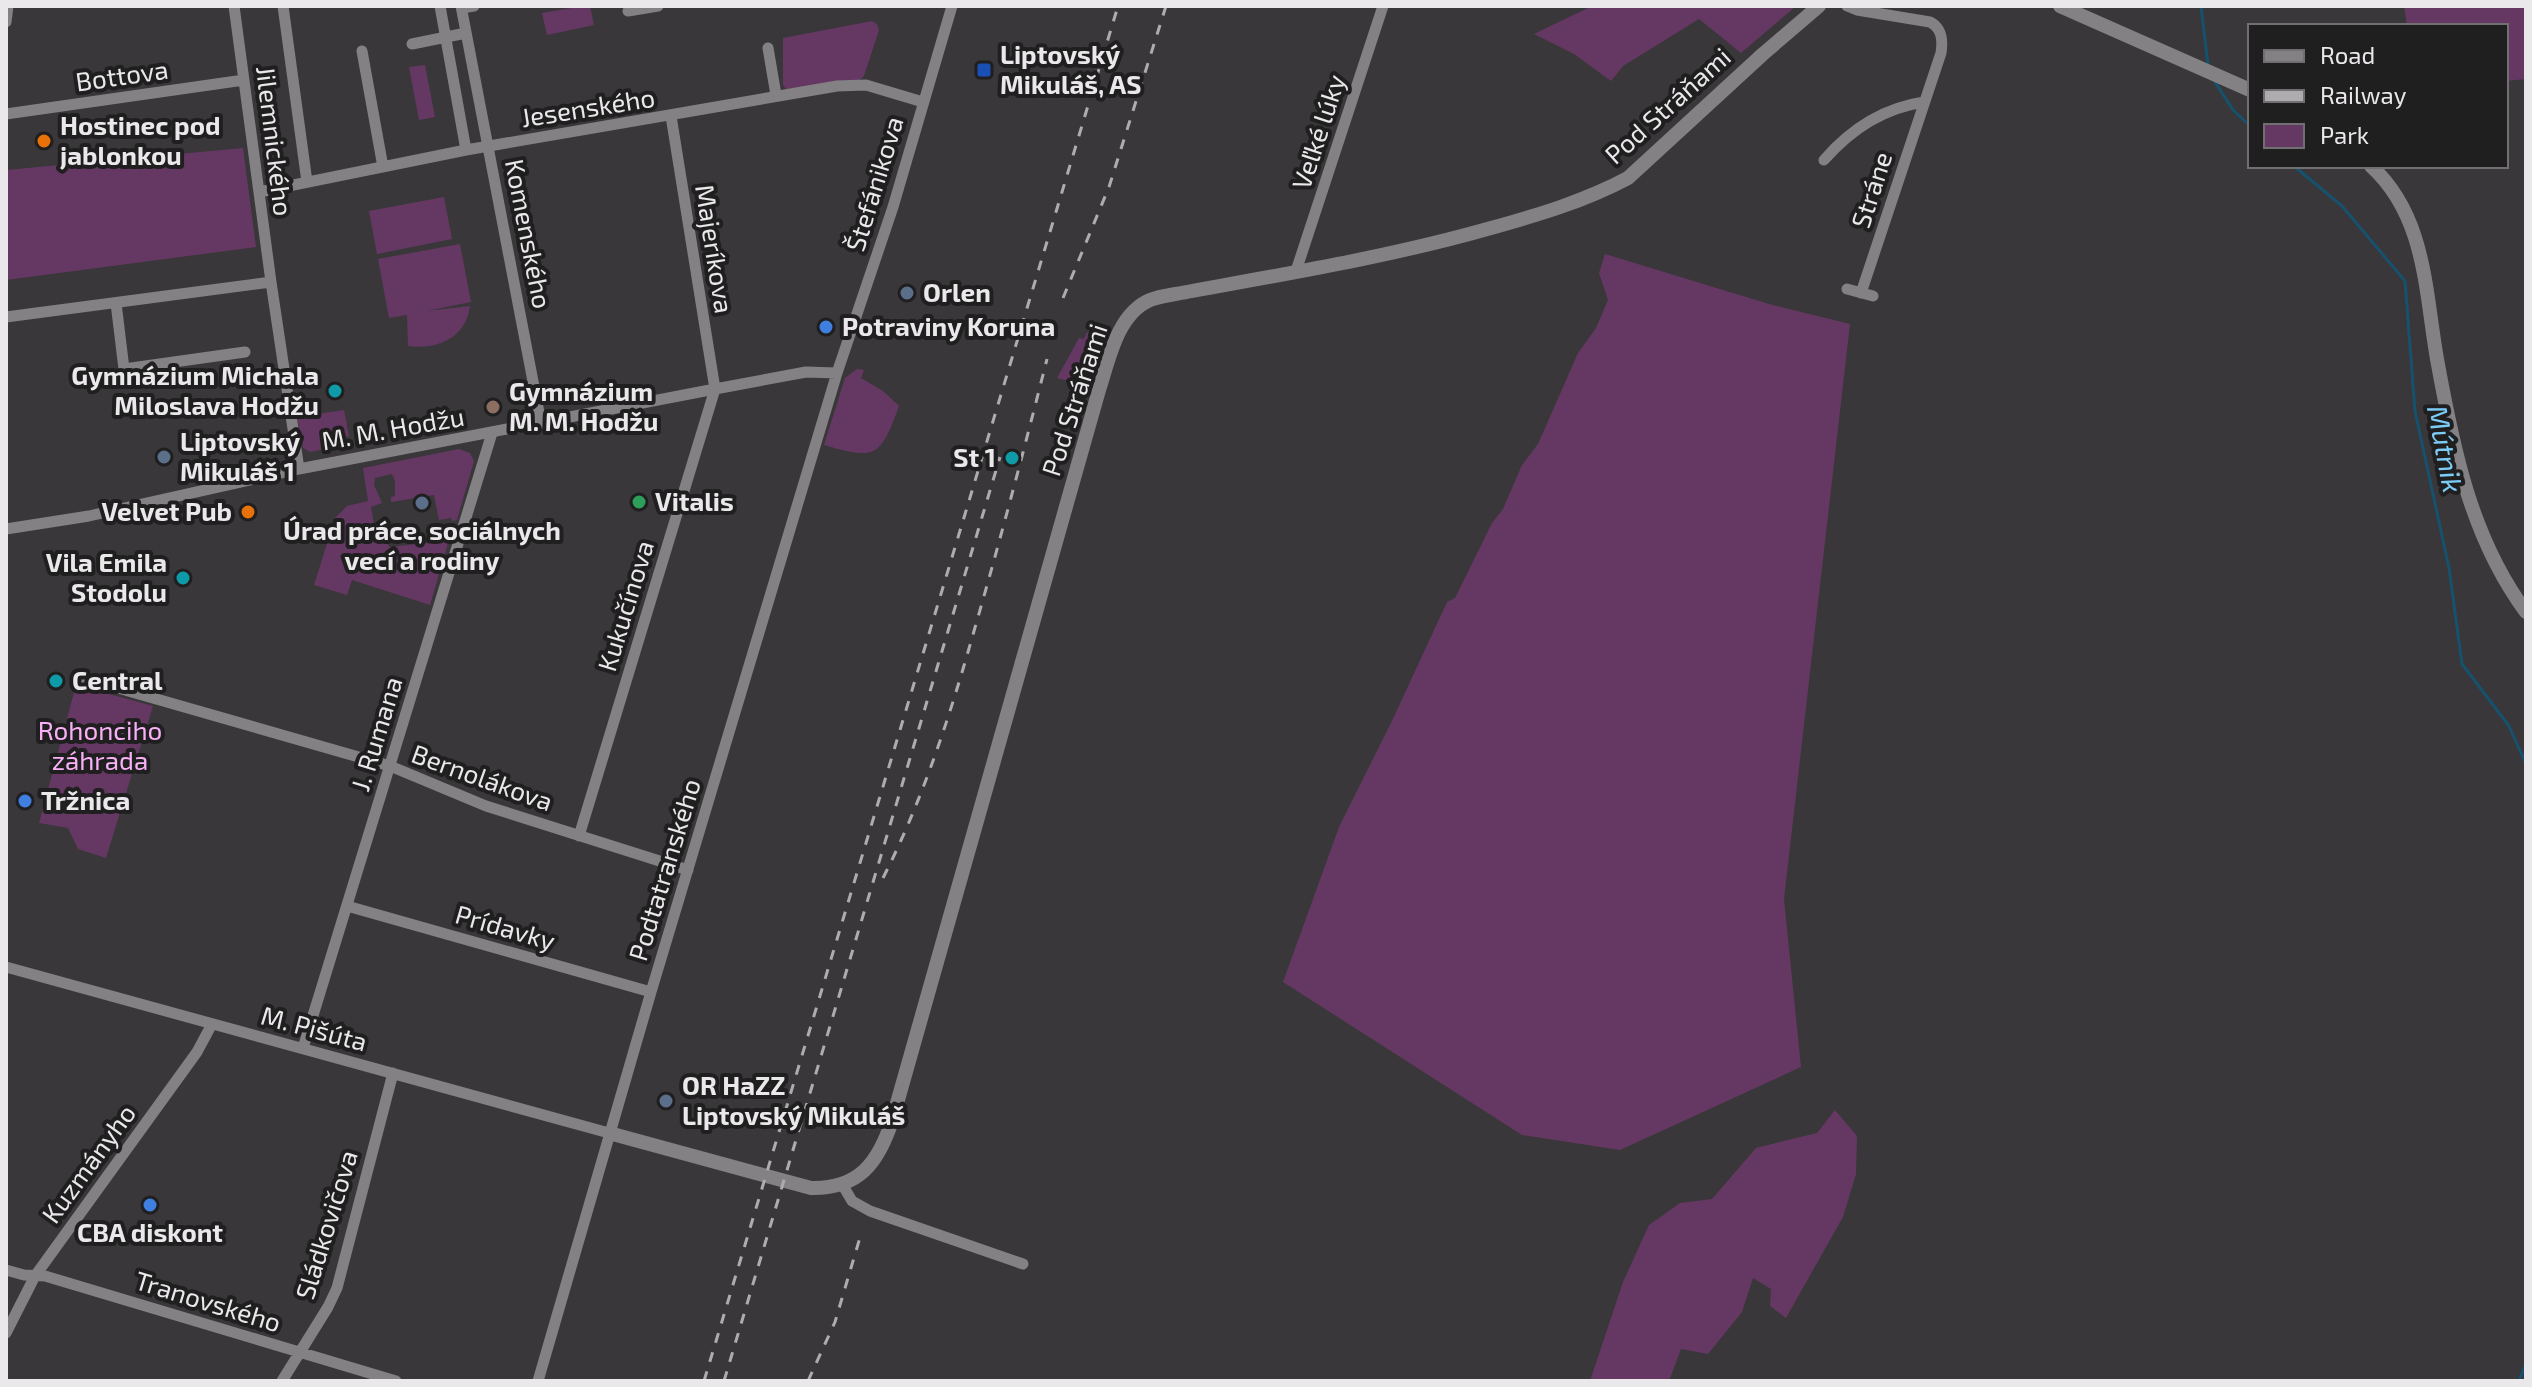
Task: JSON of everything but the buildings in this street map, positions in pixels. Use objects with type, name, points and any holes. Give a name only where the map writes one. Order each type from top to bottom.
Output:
[{"type":"street","points":[[6,22],[8,6]]},
{"type":"street","name":"Jilemnického","points":[[234,6],[299,469]]},
{"type":"street","points":[[283,6],[307,182]]},
{"type":"street","points":[[440,6],[466,150]]},
{"type":"street","points":[[461,7],[474,6]]},
{"type":"street","points":[[625,10],[658,6]]},
{"type":"street","name":"Štefánikova","points":[[837,373],[887,226],[952,6]]},
{"type":"street","name":"Veľké lúky","points":[[1296,271],[1383,6]]},
{"type":"street","name":"Pod Stráňami","points":[[842,1184],[872,1164],[892,1121],[1099,390],[1124,323],[1138,307],[1151,300],[1392,253],[1475,233],[1605,190],[1628,178],[1819,6]]},
{"type":"street","name":"Stráne","points":[[1847,6],[1920,19],[1935,24],[1942,36],[1942,47],[1867,294],[1847,289]]},
{"type":"street","points":[[2060,6],[2248,89]]},
{"type":"street","name":"Komenského","points":[[461,7],[541,423]]},
{"type":"street","points":[[412,44],[466,33]]},
{"type":"street","points":[[768,48],[776,95]]},
{"type":"street","points":[[362,51],[383,167]]},
{"type":"street","name":"Bottova","points":[[6,114],[244,80]]},
{"type":"street","name":"Jesenského","points":[[259,192],[466,150],[776,95],[858,85],[923,102]]},
{"type":"street","name":"Stráne","points":[[1824,160],[1858,127],[1898,108],[1924,102]]},
{"type":"street","name":"Majeríkova","points":[[671,116],[715,389]]},
{"type":"street","points":[[2373,168],[2406,212],[2420,253],[2446,403],[2470,504],[2498,567],[2526,612]]},
{"type":"street","points":[[6,317],[271,282]]},
{"type":"street","points":[[116,303],[124,369],[245,352]]},
{"type":"street","name":"M. M. Hodžu","points":[[6,529],[89,516],[299,469],[715,389],[806,372],[837,373]]},
{"type":"street","name":"Podtatranského","points":[[538,1381],[609,1133],[837,373]]},
{"type":"street","name":"Kukučínova","points":[[579,836],[715,389]]},
{"type":"street","name":"J. Rumana","points":[[303,1048],[492,433]]},
{"type":"street","name":"Bernolákova","points":[[76,676],[390,766],[486,806],[688,870]]},
{"type":"street","name":"Prídavky","points":[[347,906],[651,992]]},
{"type":"street","name":"M. Pišúta","points":[[6,967],[609,1133]]},
{"type":"street","name":"Kuzmányho","points":[[6,1333],[35,1276],[197,1052],[212,1024]]},
{"type":"street","name":"Sládkovičova","points":[[282,1381],[337,1288],[393,1073]]},
{"type":"street","points":[[609,1133],[811,1188],[842,1184],[847,1195],[859,1205],[1023,1264]]},
{"type":"street","name":"Tranovského","points":[[6,1270],[59,1280],[396,1381]]},
{"type":"green space","points":[[590,6],[594,25],[547,35],[542,13]]},
{"type":"green space","points":[[1592,6],[1796,6],[1741,53],[1699,19],[1623,66],[1611,81],[1574,54],[1534,34]]},
{"type":"green space","points":[[2404,6],[2526,6],[2526,79],[2508,81],[2508,24],[2407,24]]},
{"type":"green space","points":[[872,21],[879,30],[864,76],[859,81],[786,89],[783,85],[783,38]]},
{"type":"green space","points":[[425,65],[435,117],[419,120],[409,67]]},
{"type":"green space","points":[[243,148],[256,247],[6,280],[6,170]]},
{"type":"green space","points":[[444,197],[452,239],[377,254],[369,211]]},
{"type":"green space","points":[[460,244],[471,302],[426,311],[470,306],[463,326],[439,344],[408,346],[407,315],[389,318],[378,259]]},
{"type":"green space","points":[[1605,254],[1769,304],[1850,324],[1784,899],[1801,1067],[1620,1150],[1522,1135],[1283,982],[1339,827],[1447,602],[1455,598],[1492,523],[1503,509],[1522,465],[1538,444],[1578,353],[1596,328],[1608,300],[1599,273]]},
{"type":"green space","points":[[1087,332],[1101,336],[1088,386],[1057,378],[1079,338],[1084,339]]},
{"type":"green space","points":[[857,369],[864,370],[861,378],[883,391],[899,406],[881,445],[866,453],[824,445],[845,378]]},
{"type":"green space","points":[[344,410],[349,436],[340,438],[341,446],[310,452],[303,448],[297,417]]},
{"type":"green space","points":[[459,449],[470,453],[474,461],[457,520],[439,520],[434,495],[391,502],[391,497],[395,496],[392,474],[375,478],[374,485],[382,503],[371,507],[375,531],[385,530],[389,547],[435,542],[439,533],[451,533],[430,605],[352,580],[347,595],[314,585],[335,518],[347,506],[368,501],[363,468]]},
{"type":"green space","name":"Rohonciho záhrada","points":[[76,685],[153,706],[106,858],[78,849],[68,828],[39,823]]},
{"type":"green space","points":[[1835,1110],[1857,1136],[1856,1174],[1843,1217],[1786,1318],[1770,1306],[1771,1289],[1753,1278],[1742,1312],[1708,1354],[1681,1349],[1669,1381],[1590,1381],[1623,1282],[1649,1225],[1680,1203],[1712,1199],[1756,1148],[1817,1133]]},
{"type":"waterway","name":"Mútnik","points":[[2201,6],[2208,65]]},
{"type":"waterway","name":"Mútnik","points":[[2215,82],[2233,110],[2248,124]]},
{"type":"waterway","name":"Mútnik","points":[[2296,168],[2342,206],[2405,281],[2415,411],[2449,568],[2462,664],[2509,726],[2526,764]]},
{"type":"waterway","name":"Mútnik","points":[[2519,1381],[2526,1363]]},
{"type":"railway","points":[[704,1381],[1118,6]]},
{"type":"railway","points":[[1063,298],[1109,187],[1166,6]]},
{"type":"railway","points":[[883,878],[923,788],[955,694],[1047,359]]},
{"type":"railway","points":[[724,1381],[1000,457]]},
{"type":"railway","points":[[808,1381],[835,1322],[861,1234]]},
{"type":"place","name":"Liptovský Mikuláš, AS","points":[[984,70]]},
{"type":"place","name":"Hostinec pod jablonkou","points":[[44,141]]},
{"type":"place","name":"Orlen","points":[[907,293]]},
{"type":"place","name":"Potraviny Koruna","points":[[826,327]]},
{"type":"place","name":"Gymnázium Michala Miloslava Hodžu","points":[[335,391]]},
{"type":"place","name":"Gymnázium M. M. Hodžu","points":[[493,407]]},
{"type":"place","name":"Liptovský Mikuláš 1","points":[[164,457]]},
{"type":"place","name":"St 1","points":[[1012,458]]},
{"type":"place","name":"Vitalis","points":[[639,502]]},
{"type":"place","name":"Úrad práce, sociálnych vecí a rodiny","points":[[422,503]]},
{"type":"place","name":"Velvet Pub","points":[[248,512]]},
{"type":"place","name":"Vila Emila Stodolu","points":[[183,578]]},
{"type":"place","name":"Central","points":[[56,681]]},
{"type":"place","name":"Tržnica","points":[[25,801]]},
{"type":"place","name":"OR HaZZ Liptovský Mikuláš","points":[[666,1101]]},
{"type":"place","name":"CBA diskont","points":[[150,1205]]}]
